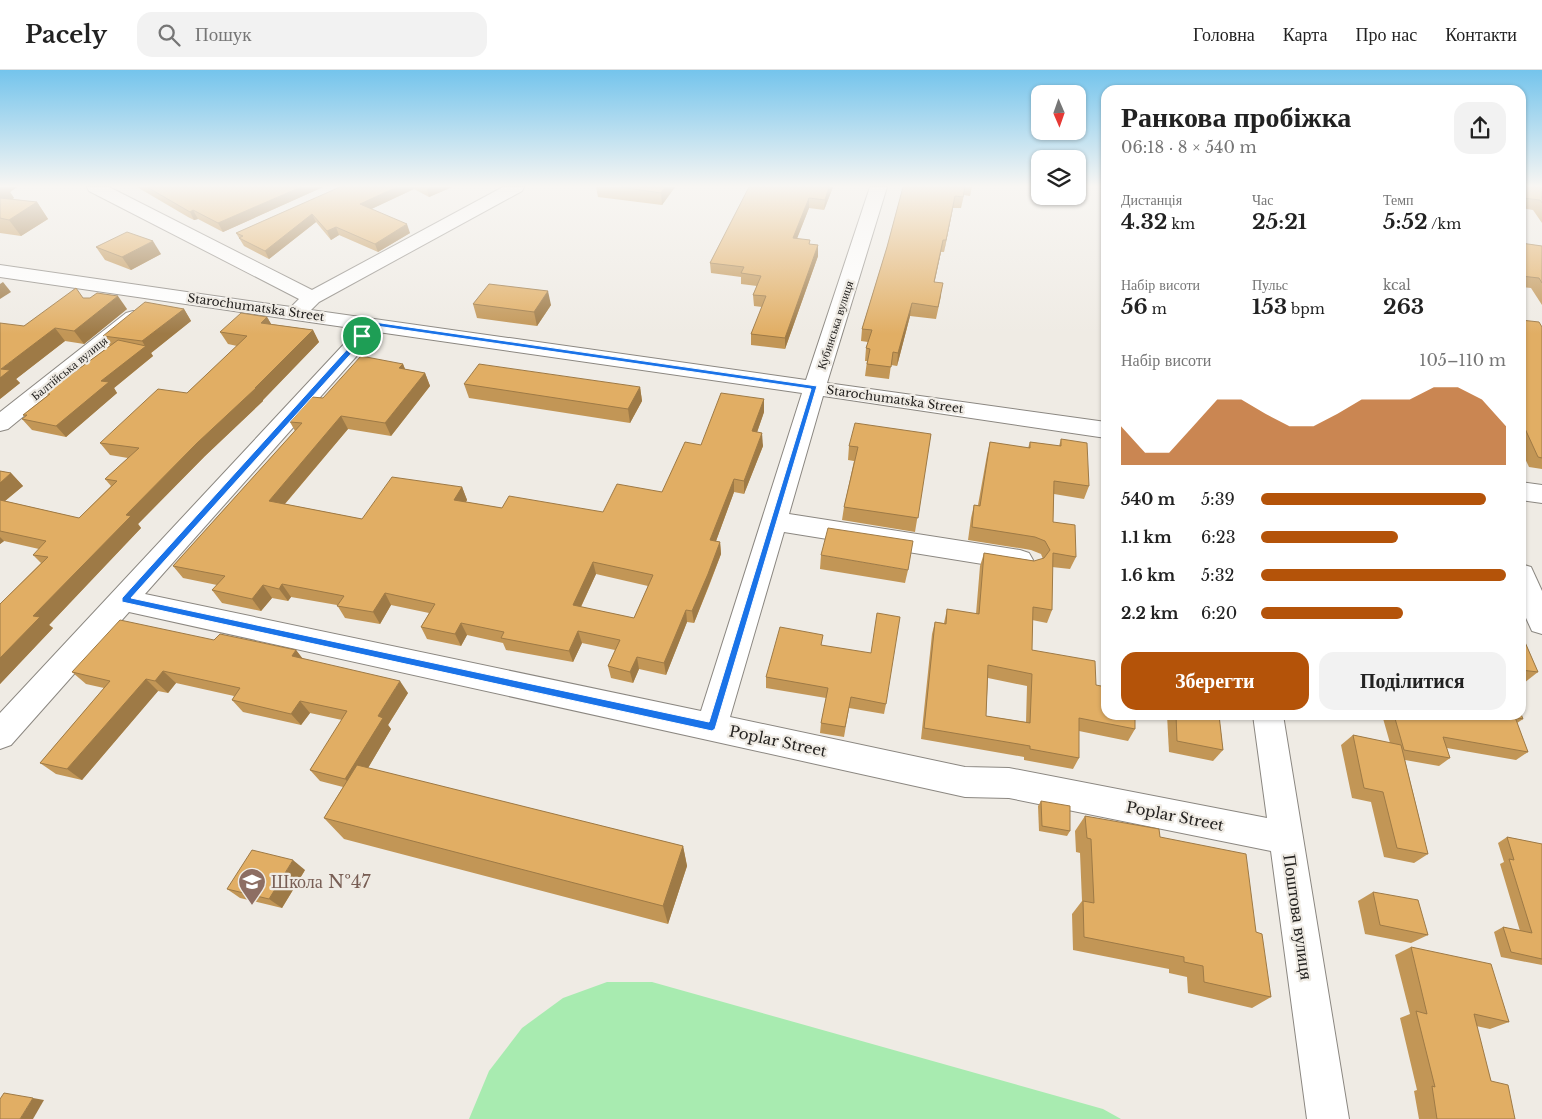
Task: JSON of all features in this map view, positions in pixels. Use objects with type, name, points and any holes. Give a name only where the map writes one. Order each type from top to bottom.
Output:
[{"type":"street","points":[[191,236],[211,246],[305,305],[430,236]]},
{"type":"street","name":"Кубинська вулиця","points":[[712,726],[815,388],[864,236]]},
{"type":"street","points":[[211,246],[229,238]]},
{"type":"street","name":"Starochumatska Street","points":[[0,271],[161,294],[305,305],[374,324],[1101,429]]},
{"type":"street","name":"Балтійська вулиця","points":[[0,424],[161,294]]},
{"type":"street","points":[[0,735],[374,324]]},
{"type":"street","points":[[1526,491],[1542,494]]},
{"type":"street","points":[[775,521],[1030,562]]},
{"type":"street","points":[[1526,586],[1542,623]]},
{"type":"street","name":"Poplar Street","points":[[124,600],[965,782],[1009,783],[1286,838]]},
{"type":"street","name":"Поштова вулиця","points":[[1269,720],[1328,1119]]},
{"type":"green space","points":[[607,982],[652,982],[1103,1109],[1121,1119],[469,1119],[489,1071],[522,1028],[563,998]]},
{"type":"building","points":[[119,236],[138,236],[153,241],[122,257],[96,247]]},
{"type":"building","points":[[243,236],[284,236],[265,251],[239,238]]},
{"type":"building","points":[[357,236],[388,236],[375,244]]},
{"type":"building","points":[[724,236],[794,236],[793,238],[810,240],[809,244],[818,245],[785,338],[751,334],[766,296],[753,295],[761,276],[741,273],[744,267],[710,263]]},
{"type":"building","points":[[890,236],[947,236],[946,240],[943,240],[934,282],[943,283],[938,307],[912,303],[898,353],[893,352],[891,367],[867,364],[870,349],[866,348],[872,330],[862,329]]},
{"type":"building","points":[[1526,244],[1542,246],[1542,283],[1539,278],[1526,277]]},
{"type":"building","points":[[489,284],[548,291],[534,312],[473,304]]},
{"type":"building","points":[[76,288],[83,298],[90,298],[97,293],[118,296],[74,331],[55,328],[1,369],[10,370],[0,378],[0,323],[24,326]]},
{"type":"building","points":[[145,302],[184,309],[142,341],[103,336]]},
{"type":"building","points":[[241,313],[267,317],[261,323],[313,330],[126,515],[131,516],[33,616],[40,617],[0,658],[0,604],[48,557],[33,555],[46,541],[0,531],[0,500],[79,518],[117,481],[105,479],[139,448],[100,443],[158,389],[187,393],[247,336],[220,332]]},
{"type":"building","points":[[1526,321],[1539,322],[1542,327],[1542,458],[1538,457],[1526,431]]},
{"type":"building","points":[[118,340],[146,346],[101,381],[109,382],[56,426],[22,419],[27,415],[23,415],[50,394],[46,393]]},
{"type":"building","points":[[361,356],[403,364],[399,368],[425,373],[385,423],[341,416],[269,501],[362,519],[392,477],[462,487],[454,500],[502,508],[509,496],[603,512],[617,484],[662,492],[685,442],[701,445],[721,393],[764,399],[752,431],[762,433],[744,481],[734,479],[710,540],[720,542],[692,611],[686,610],[664,663],[637,657],[630,672],[608,666],[620,640],[578,631],[569,651],[501,638],[504,632],[461,623],[455,634],[421,627],[435,604],[385,593],[373,612],[337,606],[344,596],[282,584],[279,589],[263,585],[252,599],[212,590],[225,576],[173,566],[302,423],[290,422],[312,397],[323,398]],"holes":[[[593,562],[653,575],[634,618],[573,605]]]},
{"type":"building","points":[[479,364],[640,387],[628,409],[464,384]]},
{"type":"building","points":[[855,423],[931,434],[918,518],[844,507],[858,447],[849,446]]},
{"type":"building","points":[[1061,439],[1087,443],[1089,486],[1054,481],[1053,522],[1075,525],[1076,557],[1053,553],[1052,610],[1033,607],[1032,650],[1095,661],[1096,685],[1101,686],[1101,720],[1135,720],[1135,729],[1079,718],[1079,758],[1030,749],[1030,746],[924,728],[935,622],[946,624],[947,609],[979,614],[984,553],[1034,561],[1044,558],[1050,550],[1045,541],[1035,537],[972,527],[974,505],[980,506],[990,442],[1030,448],[1030,442],[1061,446]],"holes":[[[988,665],[1032,674],[1030,723],[986,716]]]},
{"type":"building","points":[[0,471],[11,473],[0,483]]},
{"type":"building","points":[[828,528],[913,541],[908,570],[821,555]]},
{"type":"building","points":[[877,613],[900,617],[886,704],[851,697],[845,727],[821,723],[828,688],[766,677],[780,627],[823,635],[821,645],[871,653]]},
{"type":"building","points":[[120,620],[214,640],[220,634],[296,650],[292,656],[400,681],[378,716],[383,718],[345,779],[310,770],[347,711],[300,701],[291,714],[232,700],[240,688],[163,671],[155,681],[146,679],[67,769],[40,763],[110,681],[72,672]]},
{"type":"building","points":[[1526,644],[1538,672],[1526,671]]},
{"type":"building","points":[[1176,720],[1220,720],[1223,750],[1177,741]]},
{"type":"building","points":[[1395,720],[1516,720],[1528,752],[1443,737],[1450,758],[1404,750]]},
{"type":"building","points":[[1353,735],[1401,745],[1428,854],[1397,848],[1383,792],[1364,788]]},
{"type":"building","points":[[357,765],[683,846],[663,906],[324,818]]},
{"type":"building","points":[[1041,801],[1070,806],[1070,831],[1042,826]]},
{"type":"building","points":[[1085,816],[1159,829],[1160,837],[1246,854],[1256,932],[1262,934],[1271,997],[1204,982],[1203,966],[1184,962],[1184,957],[1084,937],[1083,901],[1094,903],[1091,839],[1087,838]]},
{"type":"building","points":[[1507,837],[1542,844],[1542,959],[1511,952],[1503,927],[1532,933],[1509,859],[1514,860]]},
{"type":"building","points":[[252,850],[293,860],[269,899],[227,889]]},
{"type":"building","points":[[1373,892],[1418,900],[1428,935],[1380,925]]},
{"type":"building","points":[[1411,947],[1491,964],[1509,1022],[1474,1014],[1491,1081],[1508,1085],[1515,1119],[1437,1119],[1432,1086],[1435,1087],[1416,1011],[1427,1014]]},
{"type":"building","points":[[4,1093],[33,1098],[20,1119],[0,1119],[0,1099]]},
{"type":"place","name":"Школа №47","points":[[252,906]]},
{"type":"route","points":[[374,324],[815,388],[712,726],[124,600],[362,336],[374,324]]}]
